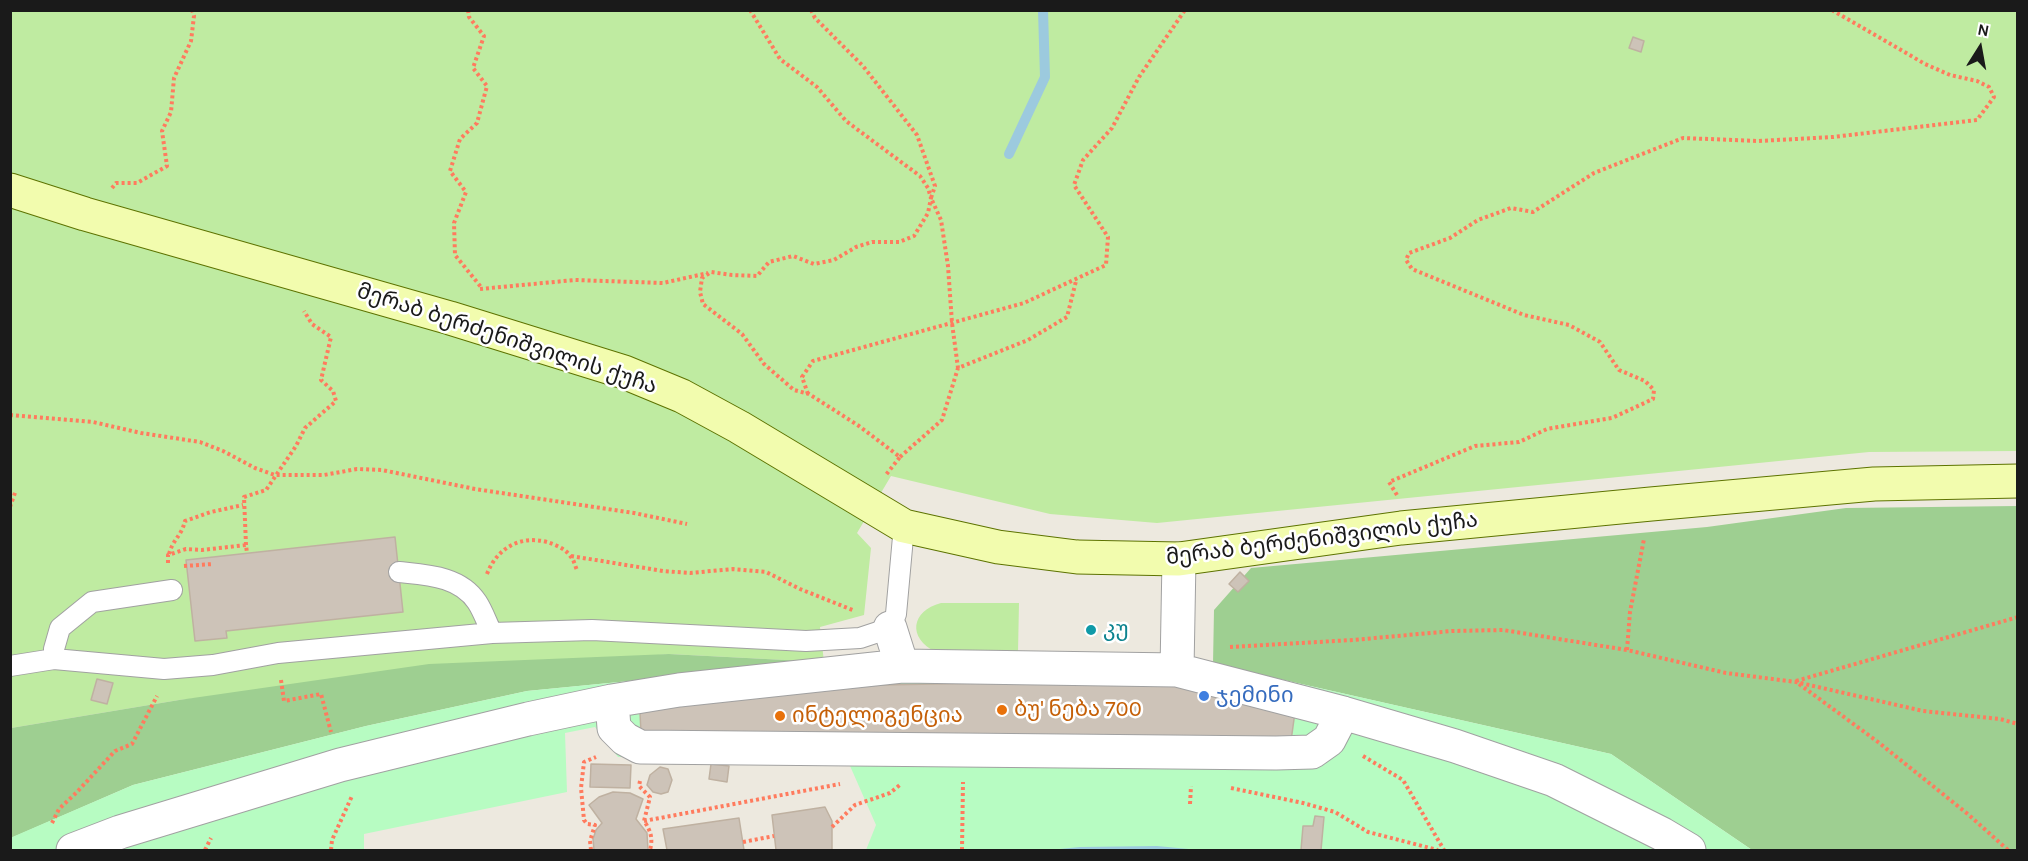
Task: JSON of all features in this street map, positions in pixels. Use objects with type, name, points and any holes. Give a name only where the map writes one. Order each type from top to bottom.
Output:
[{"type":"street","name":"მერაბ ბერძენიშვილის ქუჩა","points":[[10,190],[450,318],[614,369],[682,396],[739,427],[904,526],[998,547],[1077,557],[1179,559],[1401,528],[1874,484],[2018,482]]},
{"type":"street","points":[[1178,659],[1179,559]]},
{"type":"street","points":[[884,630],[902,666]]},
{"type":"street","points":[[73,850],[120,832],[340,765],[612,701],[678,690],[902,666],[1178,659],[1336,726],[1455,746],[1554,780],[1689,850]]},
{"type":"street","points":[[612,701],[614,728],[625,739],[640,747],[1312,752],[1336,726]]},
{"type":"lane","points":[[10,666],[54,659],[164,669],[213,665],[278,652],[492,633],[592,630],[806,641],[860,638],[884,630],[896,614],[904,526]]},
{"type":"lane","points":[[399,572],[442,577],[470,592],[479,604],[492,633]]},
{"type":"lane","points":[[54,659],[54,649],[60,628],[92,602],[172,590]]},
{"type":"path","points":[[98,217],[107,194],[116,183],[137,183],[166,166],[162,131],[171,112],[174,78],[191,41],[194,16],[192,10]]},
{"type":"path","points":[[468,10],[469,17],[484,36],[473,68],[487,86],[477,123],[460,139],[450,171],[466,192],[454,223],[455,255],[481,287]]},
{"type":"path","points":[[750,10],[780,58],[817,87],[846,120],[920,176],[928,188],[941,220],[958,368],[942,420],[900,457],[894,466]]},
{"type":"path","points":[[450,318],[481,287],[575,280],[663,283],[711,272],[756,276],[769,262],[793,256],[814,264],[834,260],[856,247],[872,242],[899,242],[914,236],[928,213],[935,186],[917,135],[863,66],[815,18],[811,10]]},
{"type":"path","points":[[809,394],[802,377],[813,361],[1024,303],[1106,265],[1108,237],[1074,185],[1083,160],[1112,128],[1139,77],[1185,10]]},
{"type":"path","points":[[1401,528],[1400,499],[1389,482],[1475,446],[1519,442],[1547,429],[1612,418],[1653,399],[1654,390],[1645,381],[1619,370],[1600,342],[1569,325],[1524,315],[1412,269],[1406,260],[1409,253],[1450,238],[1478,220],[1511,208],[1533,212],[1594,173],[1683,138],[1759,141],[1833,137],[1977,120],[1994,97],[1989,87],[1977,81],[1950,75],[1925,64],[1832,10]]},
{"type":"path","points":[[711,272],[702,278],[700,292],[703,304],[742,334],[764,364],[794,390],[809,394],[859,426],[900,457]]},
{"type":"path","points":[[958,368],[1028,340],[1067,317],[1077,280]]},
{"type":"path","points":[[247,553],[244,497],[266,490],[296,446],[305,428],[336,401],[333,391],[321,380],[331,337],[312,324],[303,309]]},
{"type":"path","points":[[10,415],[93,422],[141,433],[200,442],[275,475],[324,475],[357,469],[382,470],[687,524]]},
{"type":"path","points":[[10,507],[16,490]]},
{"type":"path","points":[[174,567],[167,562],[168,555],[171,543],[182,534],[185,521],[243,505]]},
{"type":"path","points":[[1627,650],[1630,612],[1645,535]]},
{"type":"path","points":[[479,604],[490,567],[499,554],[516,542],[537,540],[556,545],[571,556],[663,571],[690,573],[733,568],[766,572],[800,590],[853,609],[884,630]]},
{"type":"path","points":[[168,555],[186,549],[202,550],[246,545]]},
{"type":"path","points":[[571,556],[577,570]]},
{"type":"path","points":[[186,566],[213,564]]},
{"type":"path","points":[[1796,682],[2018,617]]},
{"type":"path","points":[[1178,659],[1262,646],[1452,631],[1503,630],[1627,650],[1726,673],[1796,682],[1923,711],[2000,719],[2018,724]]},
{"type":"path","points":[[49,828],[58,809],[115,751],[132,744],[164,683],[164,669]]},
{"type":"path","points":[[1796,682],[1878,742],[1969,815],[2008,850]]},
{"type":"path","points":[[281,686],[284,700],[321,694],[340,765]]},
{"type":"path","points":[[1336,726],[1352,749],[1403,780],[1444,850]]},
{"type":"path","points":[[832,827],[855,805],[890,794],[908,778],[923,749]]},
{"type":"path","points":[[962,850],[964,750]]},
{"type":"path","points":[[331,850],[332,840],[348,802],[372,758]]},
{"type":"path","points":[[584,762],[581,788],[584,820],[587,824],[595,825],[591,850]]},
{"type":"path","points":[[642,776],[639,786],[650,797],[644,821],[652,841],[650,850]]},
{"type":"path","points":[[644,821],[843,783]]},
{"type":"path","points":[[1227,788],[1303,803],[1335,812],[1368,832],[1438,850]]},
{"type":"path","points":[[743,842],[774,836]]},
{"type":"green space","points":[[11,11],[2017,11],[2017,451],[1869,452],[1157,523],[1050,514],[891,476],[857,533],[871,548],[864,615],[820,627],[824,662],[669,654],[179,700],[11,728]]},
{"type":"green space","points":[[2017,506],[2017,850],[1752,850],[1611,754],[1213,664],[1214,610],[1251,568],[1707,527],[1846,508]]},
{"type":"green space","points":[[941,603],[1019,603],[1018,652],[936,652],[920,640],[916,625],[923,612]]},
{"type":"green space","points":[[669,654],[824,662],[527,691],[366,726],[133,785],[11,838],[11,728],[179,700],[429,664]]},
{"type":"green space","points":[[824,662],[1213,664],[1611,754],[1752,850],[866,850],[876,825],[847,759],[618,757],[595,727],[565,733],[567,792],[364,834],[364,850],[11,850],[10,838],[133,785],[366,726],[527,691]]},
{"type":"water","points":[[1157,846],[1199,850],[1050,850],[1080,847]]},
{"type":"building","points":[[1633,37],[1644,41],[1641,52],[1629,48]]},
{"type":"building","points":[[395,537],[403,612],[226,631],[227,638],[195,641],[186,560]]},
{"type":"building","points":[[1240,572],[1249,581],[1238,592],[1229,584]]},
{"type":"building","points":[[97,679],[113,683],[107,704],[91,700]]},
{"type":"building","points":[[1162,684],[1220,692],[1295,712],[1291,741],[641,733],[640,713],[714,695],[883,685]]},
{"type":"building","points":[[591,764],[631,765],[630,788],[590,787]]},
{"type":"building","points":[[711,764],[729,766],[727,782],[709,779]]},
{"type":"building","points":[[660,767],[668,769],[672,780],[668,792],[661,794],[653,792],[647,785],[650,775]]},
{"type":"building","points":[[613,792],[630,793],[643,799],[636,819],[647,833],[648,850],[594,850],[593,839],[602,823],[589,805],[599,797]]},
{"type":"building","points":[[825,807],[832,821],[832,850],[776,850],[772,815]]},
{"type":"building","points":[[1315,816],[1324,817],[1321,850],[1301,850],[1303,826],[1313,826]]},
{"type":"building","points":[[739,818],[744,850],[667,850],[663,829]]},
{"type":"waterway","points":[[1009,154],[1045,77],[1043,10]]},
{"type":"place","name":"კუ","points":[[1091,630]]},
{"type":"place","name":"ჯემინი","points":[[1204,696]]},
{"type":"place","name":"ბუ' ნება 700","points":[[1002,710]]},
{"type":"place","name":"ინტელიგენცია","points":[[780,716]]}]
